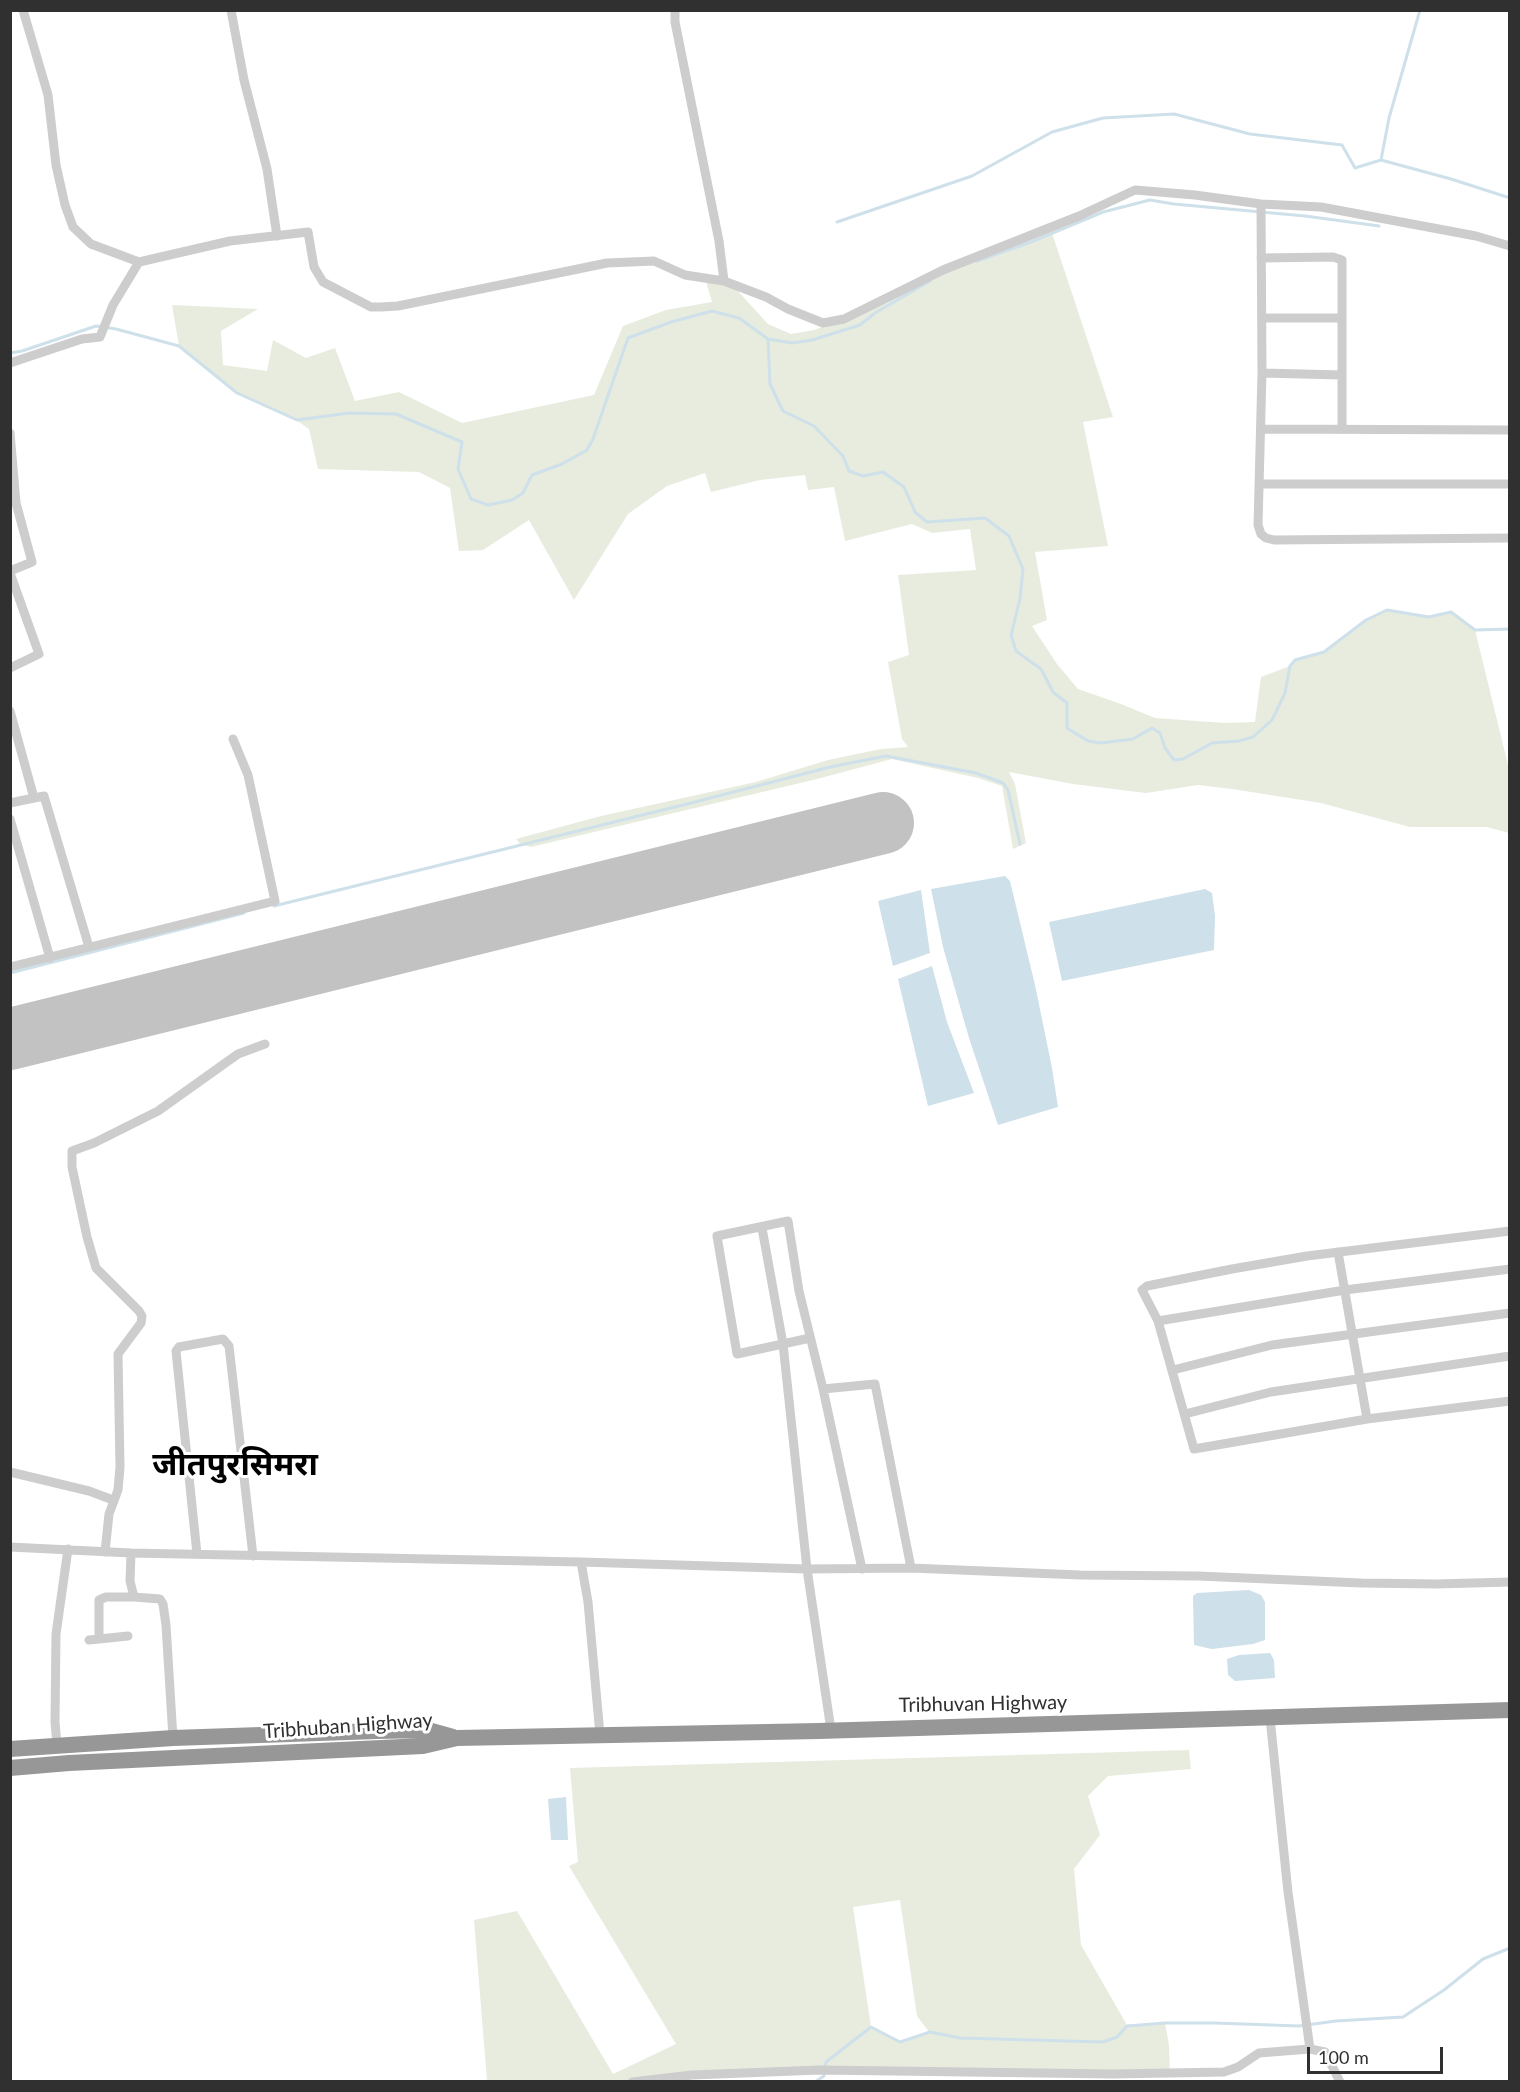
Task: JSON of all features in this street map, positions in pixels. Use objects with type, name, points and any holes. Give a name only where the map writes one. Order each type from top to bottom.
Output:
[{"type":"highway","name":"Tribhuvan Highway","points":[[457,1738],[831,1730],[1509,1710]]},
{"type":"highway","name":"Tribhuban Highway","points":[[10,1749],[173,1738],[428,1730],[457,1738]]},
{"type":"highway","name":"Tribhuban Highway","points":[[10,1768],[69,1763],[423,1746],[457,1738]]},
{"type":"street","points":[[23,10],[48,95],[56,165],[65,205],[73,227],[91,244],[140,262],[230,241],[308,232],[314,267],[323,282],[371,307],[398,306],[607,263],[654,261],[685,275],[724,282],[766,297],[823,323],[833,323],[943,270],[1079,216],[1135,190],[1195,195],[1261,205],[1321,207],[1476,236],[1509,246]]},
{"type":"street","points":[[231,10],[244,80],[267,170],[277,236]]},
{"type":"street","points":[[675,10],[675,22],[724,282]]},
{"type":"street","points":[[1261,205],[1262,373],[1258,525],[1261,534],[1274,540],[1509,538]]},
{"type":"street","points":[[1261,258],[1334,257],[1342,260],[1342,428]]},
{"type":"street","points":[[10,363],[82,339],[100,337],[105,321],[140,262]]},
{"type":"street","points":[[1262,318],[1341,318]]},
{"type":"street","points":[[1262,373],[1342,375]]},
{"type":"street","points":[[1261,429],[1509,430]]},
{"type":"street","points":[[10,433],[16,503],[32,562],[10,572],[39,654],[10,668]]},
{"type":"street","points":[[1260,484],[1509,484]]},
{"type":"street","points":[[10,711],[34,798]]},
{"type":"street","points":[[10,967],[275,901],[248,775],[233,739]]},
{"type":"street","points":[[10,803],[44,795],[89,947]]},
{"type":"street","points":[[10,819],[50,958]]},
{"type":"street","points":[[105,1552],[109,1514],[118,1490],[120,1467],[118,1354],[141,1323],[142,1316],[140,1311],[96,1269],[72,1167],[72,1151],[111,1135],[158,1111],[238,1053],[265,1044]]},
{"type":"street","points":[[810,1338],[737,1354],[717,1236],[789,1221],[799,1291],[823,1389],[862,1569]]},
{"type":"street","points":[[762,1228],[783,1344],[807,1569],[831,1730]]},
{"type":"street","points":[[1509,1232],[1338,1252],[1232,1269],[1147,1286],[1142,1290],[1158,1321],[1194,1449],[1367,1419],[1509,1401]]},
{"type":"street","points":[[1338,1252],[1367,1419]]},
{"type":"street","points":[[1158,1321],[1345,1290],[1509,1269]]},
{"type":"street","points":[[1173,1370],[1272,1345],[1509,1313]]},
{"type":"street","points":[[197,1554],[176,1351],[179,1347],[223,1339],[229,1346],[253,1556]]},
{"type":"street","points":[[1185,1414],[1271,1392],[1509,1356]]},
{"type":"street","points":[[823,1389],[875,1384],[911,1568]]},
{"type":"street","points":[[10,1472],[89,1491],[113,1500]]},
{"type":"street","points":[[10,1547],[131,1553],[807,1569],[911,1568],[1361,1583],[1509,1582]]},
{"type":"street","points":[[57,1745],[56,1634],[68,1549]]},
{"type":"street","points":[[131,1553],[130,1581],[134,1597]]},
{"type":"street","points":[[581,1562],[588,1602],[600,1736]]},
{"type":"street","points":[[99,1639],[99,1600],[106,1597],[160,1599],[166,1625],[173,1738]]},
{"type":"street","points":[[89,1640],[128,1636]]},
{"type":"street","points":[[1270,1718],[1288,1892],[1310,2049]]},
{"type":"street","points":[[632,2082],[692,2075],[820,2070],[1113,2074],[1224,2072],[1238,2067],[1259,2053],[1310,2049],[1325,2052],[1340,2082]]},
{"type":"shaded area","points":[[1050,227],[1113,417],[1083,422],[1108,546],[1035,552],[1047,620],[1032,626],[1057,664],[1078,689],[1155,718],[1225,723],[1255,722],[1261,677],[1290,666],[1295,660],[1324,652],[1366,620],[1387,610],[1429,617],[1451,612],[1475,630],[1509,769],[1509,833],[1487,827],[1410,827],[1321,803],[1232,789],[1198,785],[1146,793],[1073,784],[1009,772],[1015,784],[1026,843],[1013,849],[1002,786],[978,778],[892,759],[531,847],[520,844],[516,839],[601,816],[756,782],[828,760],[881,749],[908,747],[902,739],[888,662],[909,655],[898,575],[976,570],[970,529],[932,533],[912,524],[845,541],[834,487],[808,490],[805,475],[760,480],[711,492],[705,473],[667,486],[628,514],[574,600],[529,520],[483,550],[459,551],[450,488],[419,472],[318,469],[309,429],[296,420],[237,393],[179,346],[172,305],[258,309],[221,331],[223,365],[267,371],[273,340],[306,358],[335,348],[355,401],[399,392],[462,423],[594,395],[623,326],[666,310],[712,302],[704,275],[737,290],[768,324],[791,334],[814,330],[853,316],[884,299]]},
{"type":"shaded area","points":[[1189,1750],[1191,1769],[1108,1776],[1088,1796],[1100,1835],[1074,1869],[1081,1945],[1127,2025],[1165,2023],[1170,2073],[820,2070],[632,2082],[487,2081],[474,1920],[517,1911],[613,2074],[676,2044],[569,1866],[578,1862],[570,1768]],"holes":[[[900,1900],[917,2016],[929,2032],[900,2042],[871,2027],[853,1907]]]},
{"type":"water","points":[[1005,876],[1010,881],[1035,985],[1058,1107],[998,1125],[969,1038],[943,947],[931,889]]},
{"type":"water","points":[[1205,889],[1212,893],[1215,916],[1214,950],[1062,981],[1049,922]]},
{"type":"water","points":[[921,890],[930,953],[893,966],[878,901]]},
{"type":"water","points":[[932,966],[947,1022],[974,1093],[928,1106],[898,979]]},
{"type":"water","points":[[1249,1590],[1261,1595],[1265,1602],[1265,1640],[1253,1644],[1212,1649],[1194,1645],[1193,1596],[1197,1593]]},
{"type":"water","points":[[1270,1653],[1274,1660],[1275,1678],[1235,1681],[1228,1675],[1227,1659],[1239,1655]]},
{"type":"water","points":[[566,1797],[568,1840],[551,1840],[548,1799]]},
{"type":"waterway","points":[[1381,160],[1389,118],[1420,10]]},
{"type":"waterway","points":[[837,222],[972,176],[1052,132],[1103,118],[1174,114],[1250,134],[1342,145],[1355,168],[1381,160],[1510,198]]},
{"type":"waterway","points":[[977,261],[1031,242],[1103,212],[1150,200],[1379,226]]},
{"type":"waterway","points":[[768,339],[792,343],[812,340],[860,325],[875,313],[930,281]]},
{"type":"waterway","points":[[10,353],[96,326],[116,329],[179,346],[237,393],[297,420],[349,413],[396,414],[462,442],[458,469],[471,499],[488,505],[512,500],[523,493],[532,475],[562,464],[587,450],[593,439],[628,338],[671,322],[712,311],[739,318],[768,339],[770,384],[783,411],[814,426],[843,456],[849,471],[863,476],[883,472],[904,487],[915,512],[927,522],[985,518],[1009,536],[1023,569],[1020,599],[1011,635],[1016,651],[1041,669],[1053,692],[1067,703],[1067,728],[1088,741],[1101,743],[1133,739],[1152,728],[1160,733],[1165,748],[1174,760],[1183,759],[1212,743],[1239,741],[1253,737],[1272,720],[1285,693],[1290,666],[1295,660],[1324,652],[1366,620],[1387,610],[1429,617],[1451,612],[1475,630],[1510,629]]},
{"type":"waterway","points":[[274,906],[830,767],[886,756],[976,773],[1003,783],[1008,790],[1020,844]]},
{"type":"waterway","points":[[10,973],[244,913]]},
{"type":"waterway","points":[[815,2082],[824,2076],[826,2062],[871,2027],[900,2042],[930,2032],[960,2038],[1103,2042],[1117,2037],[1127,2026],[1165,2023],[1299,2026],[1403,2017],[1444,1990],[1483,1959],[1510,1948]]},
{"type":"runway","points":[[10,1039],[883,823]]},
{"type":"district","name":"जीतपुरसिमरा","points":[[235,1465]]}]
